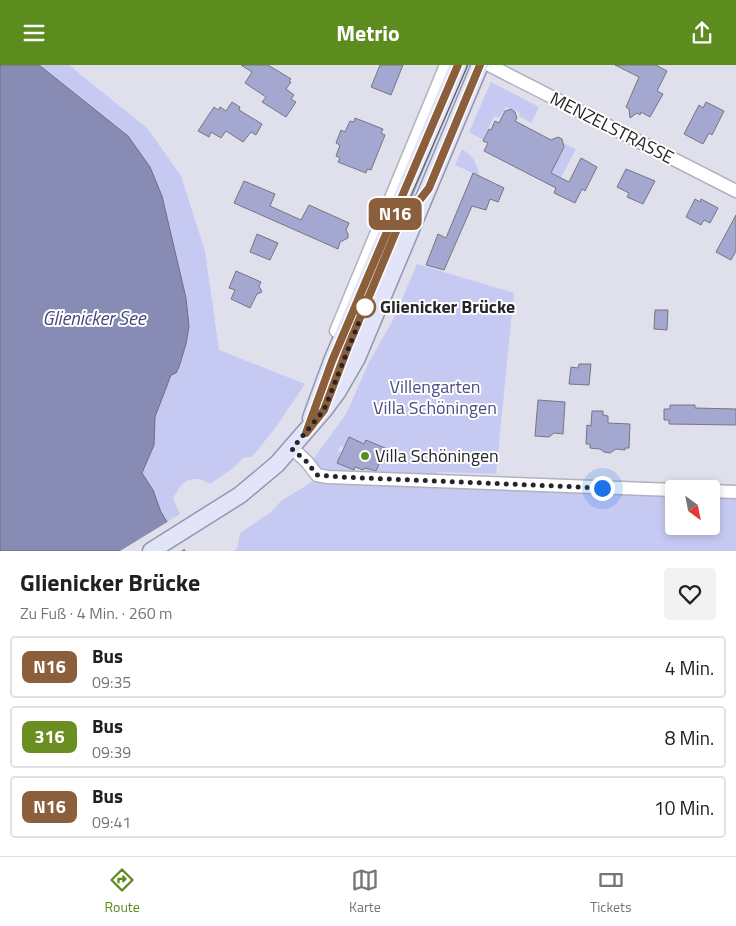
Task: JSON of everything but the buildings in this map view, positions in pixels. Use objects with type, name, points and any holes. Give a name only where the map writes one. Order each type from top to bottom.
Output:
[{"type":"main road","points":[[306,433],[330,368],[458,65]]},
{"type":"main road","points":[[152,551],[224,505],[263,477],[306,433],[352,369],[480,65]]},
{"type":"street","points":[[446,65],[450,83]]},
{"type":"street","points":[[330,368],[333,339],[446,65]]},
{"type":"street","name":"MENZELSTRASSE","points":[[489,65],[736,191]]},
{"type":"street","points":[[292,449],[307,462],[317,475],[334,477],[665,490]]},
{"type":"street","points":[[720,491],[736,492]]},
{"type":"green space","points":[[39,65],[69,65],[148,129],[181,176],[205,251],[219,350],[305,384],[276,427],[252,457],[243,458],[232,469],[210,484],[203,480],[195,479],[183,483],[173,498],[180,514],[167,522],[153,490],[142,473],[154,445],[155,417],[171,375],[179,367],[189,326],[186,298],[162,196],[128,136]]},
{"type":"green space","points":[[491,82],[539,107],[531,123],[519,116],[520,113],[506,107],[499,118],[494,116],[483,140],[469,132]]},
{"type":"green space","points":[[563,143],[576,149],[556,187],[545,183],[564,147]]},
{"type":"green space","points":[[462,149],[474,160],[479,176],[455,165]]},
{"type":"green space","name":"Villengarten Villa Schöningen","points":[[417,264],[514,293],[496,474],[438,472],[434,478],[665,486],[665,535],[720,535],[720,488],[736,489],[736,551],[234,551],[238,546],[240,533],[271,512],[281,501],[325,474],[314,463],[314,458],[346,414],[369,362],[393,320]],"holes":[[[349,437],[364,444],[367,440],[392,451],[388,462],[381,459],[375,472],[365,468],[364,471],[361,470],[359,476],[354,470],[338,463],[342,452],[338,451],[340,446],[344,447]]]},
{"type":"water","name":"Glienicker See","points":[[0,65],[39,65],[128,136],[150,167],[162,196],[186,298],[189,326],[179,367],[176,373],[171,375],[155,417],[154,445],[142,473],[153,490],[161,512],[185,551],[0,551]]},
{"type":"pier","points":[[169,521],[186,548],[181,551],[120,551]]},
{"type":"tram line","points":[[364,308],[468,65]]},
{"type":"bus line","name":"N16","points":[[458,65],[332,361],[306,433],[324,410],[397,229],[429,188],[480,65]]},
{"type":"place","name":"Glienicker Brücke","points":[[365,307]]},
{"type":"place","name":"Villa Schöningen","points":[[365,456]]},
{"type":"route","points":[[365,307],[324,410],[292,449],[307,462],[317,475],[602,488]]}]
